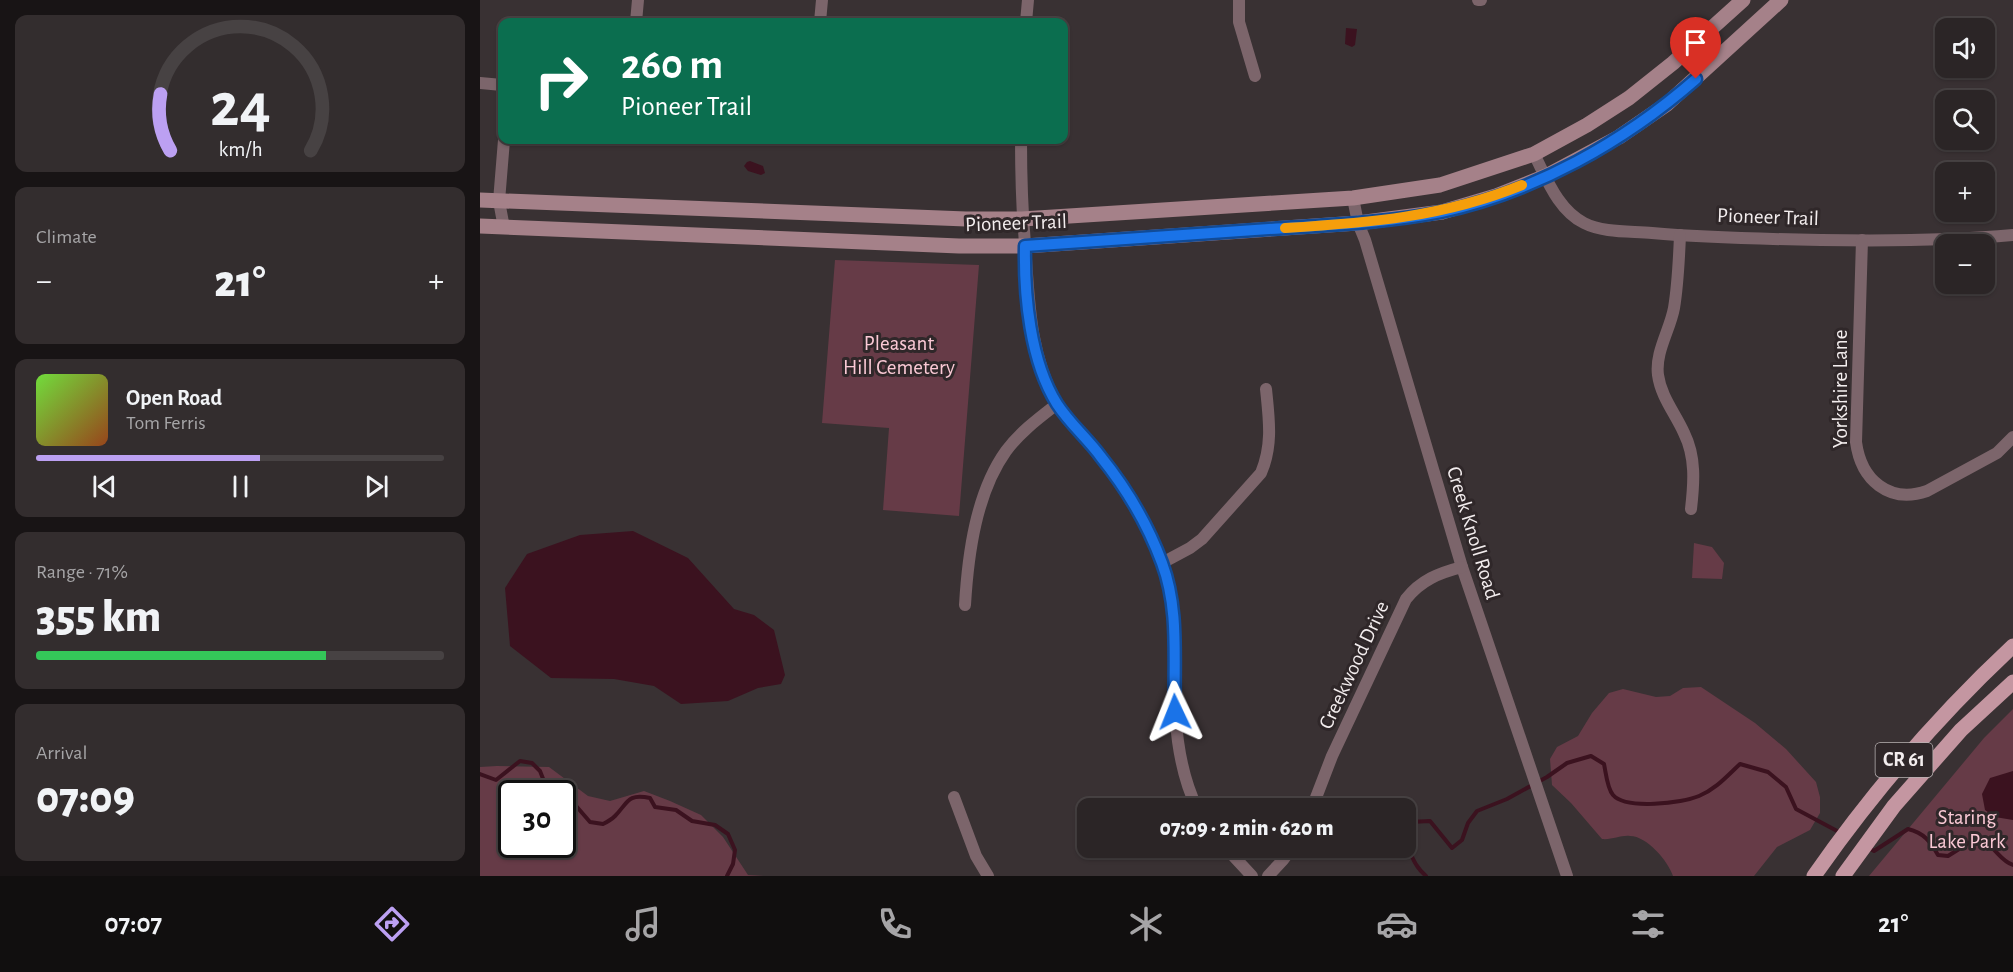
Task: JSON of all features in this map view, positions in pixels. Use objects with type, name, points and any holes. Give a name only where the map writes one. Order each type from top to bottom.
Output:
[{"type":"main road","name":"Pioneer Trail","points":[[480,200],[966,219],[1022,219],[1353,198],[1440,185],[1534,154],[1587,125],[1629,98],[1674,63],[1743,0]]},
{"type":"main road","name":"Pioneer Trail","points":[[480,226],[936,246],[1025,246],[1358,223],[1442,212],[1496,196],[1546,176],[1619,137],[1667,104],[1781,0]]},
{"type":"main road","name":"CR 61","points":[[1814,876],[1851,823],[1913,749],[2009,649]]},
{"type":"main road","name":"CR 61","points":[[1842,876],[1893,806],[1961,730],[2013,682]]},
{"type":"street","points":[[636,18],[638,0]]},
{"type":"street","points":[[820,18],[822,0]]},
{"type":"street","points":[[1026,18],[1028,0]]},
{"type":"street","points":[[1239,0],[1239,22],[1255,76]]},
{"type":"street","points":[[480,83],[498,85]]},
{"type":"street","points":[[504,144],[499,201],[504,228]]},
{"type":"street","points":[[1020,144],[1022,219],[1028,310],[1033,341],[1057,404],[1122,484],[1140,515],[1162,563],[1173,604],[1175,624],[1175,712],[1180,749],[1192,798]]},
{"type":"street","name":"Pioneer Trail","points":[[1534,154],[1564,207],[1574,218],[1587,225],[1604,228],[1680,235],[1862,240],[1952,240],[2013,235]]},
{"type":"street","name":"Creek Knoll Road","points":[[1353,198],[1358,223],[1462,567],[1567,876]]},
{"type":"street","points":[[1680,235],[1675,299],[1670,326],[1659,356],[1658,373],[1662,392],[1690,448],[1694,481],[1690,509]]},
{"type":"street","name":"Yorkshire Lane","points":[[1862,240],[1856,442],[1858,456],[1870,478],[1887,490],[1906,495],[1918,494],[1997,453],[2013,436]]},
{"type":"street","points":[[1162,563],[1202,539],[1260,473],[1270,442],[1266,389]]},
{"type":"street","points":[[965,605],[966,578],[973,541],[987,489],[995,469],[1021,434],[1057,404]]},
{"type":"street","name":"Creekwood Drive","points":[[1315,798],[1332,756],[1406,599],[1427,579],[1462,567]]},
{"type":"street","points":[[954,797],[976,856],[988,876]]},
{"type":"street","points":[[1235,858],[1252,876]]},
{"type":"street","points":[[1268,876],[1284,858]]},
{"type":"green space","name":"Pleasant Hill Cemetery","points":[[835,260],[979,265],[959,516],[883,510],[889,428],[822,423]]},
{"type":"green space","points":[[1694,543],[1712,547],[1724,563],[1722,579],[1692,578]]},
{"type":"green space","points":[[1701,687],[1755,723],[1786,749],[1816,782],[1820,797],[1820,813],[1810,830],[1777,847],[1754,876],[1673,876],[1662,857],[1643,840],[1627,836],[1602,839],[1552,785],[1550,759],[1557,747],[1578,736],[1592,713],[1609,693],[1623,689],[1656,697],[1670,696],[1683,688]]},
{"type":"green space","name":"Staring Lake Park","points":[[2013,709],[2013,876],[1869,876],[1984,738]]},
{"type":"green space","points":[[497,766],[549,767],[566,780],[498,780],[498,858],[576,858],[576,787],[588,796],[610,801],[644,791],[701,815],[723,837],[748,875],[764,876],[480,876],[480,767]]},
{"type":"shaded area","points":[[1346,28],[1357,29],[1355,45],[1352,47],[1345,44]]},
{"type":"shaded area","points":[[750,161],[763,166],[765,173],[761,175],[748,171],[744,166]]},
{"type":"shaded area","points":[[633,531],[688,558],[734,609],[754,615],[774,630],[785,675],[781,684],[758,688],[728,701],[681,704],[654,686],[614,679],[551,678],[510,646],[505,588],[527,554],[580,535]]},
{"type":"shaded area","points":[[2013,771],[2013,820],[1995,817],[1985,810],[1982,794],[1990,778]]},
{"type":"waterway","points":[[1426,876],[1412,858],[1408,837],[1410,822],[1430,821],[1452,848],[1462,840],[1468,823],[1477,811],[1507,799],[1567,763],[1591,756],[1604,764],[1613,795],[1620,800],[1641,804],[1668,803],[1699,796],[1716,786],[1740,764],[1768,772],[1786,787],[1796,809],[1839,832]]},
{"type":"waterway","points":[[480,774],[496,780],[520,761],[532,763],[540,771],[544,780]]},
{"type":"waterway","points":[[576,807],[590,822],[603,824],[614,817],[632,798],[650,798],[655,807],[676,810],[692,821],[715,825],[728,834],[735,850],[733,864],[727,876]]},
{"type":"waterway","points":[[1867,847],[1874,851],[1908,829],[1926,838],[1938,855],[1948,856],[1975,839],[1988,845],[2013,865]]},
{"type":"slow traffic","points":[[1285,228],[1358,223],[1442,212],[1496,196],[1522,185]]},
{"type":"route","points":[[1175,712],[1175,624],[1173,604],[1162,563],[1140,515],[1122,484],[1057,404],[1043,372],[1033,341],[1028,310],[1025,246],[1358,223],[1442,212],[1496,196],[1546,176],[1582,158],[1619,137],[1667,104],[1696,79]]}]
